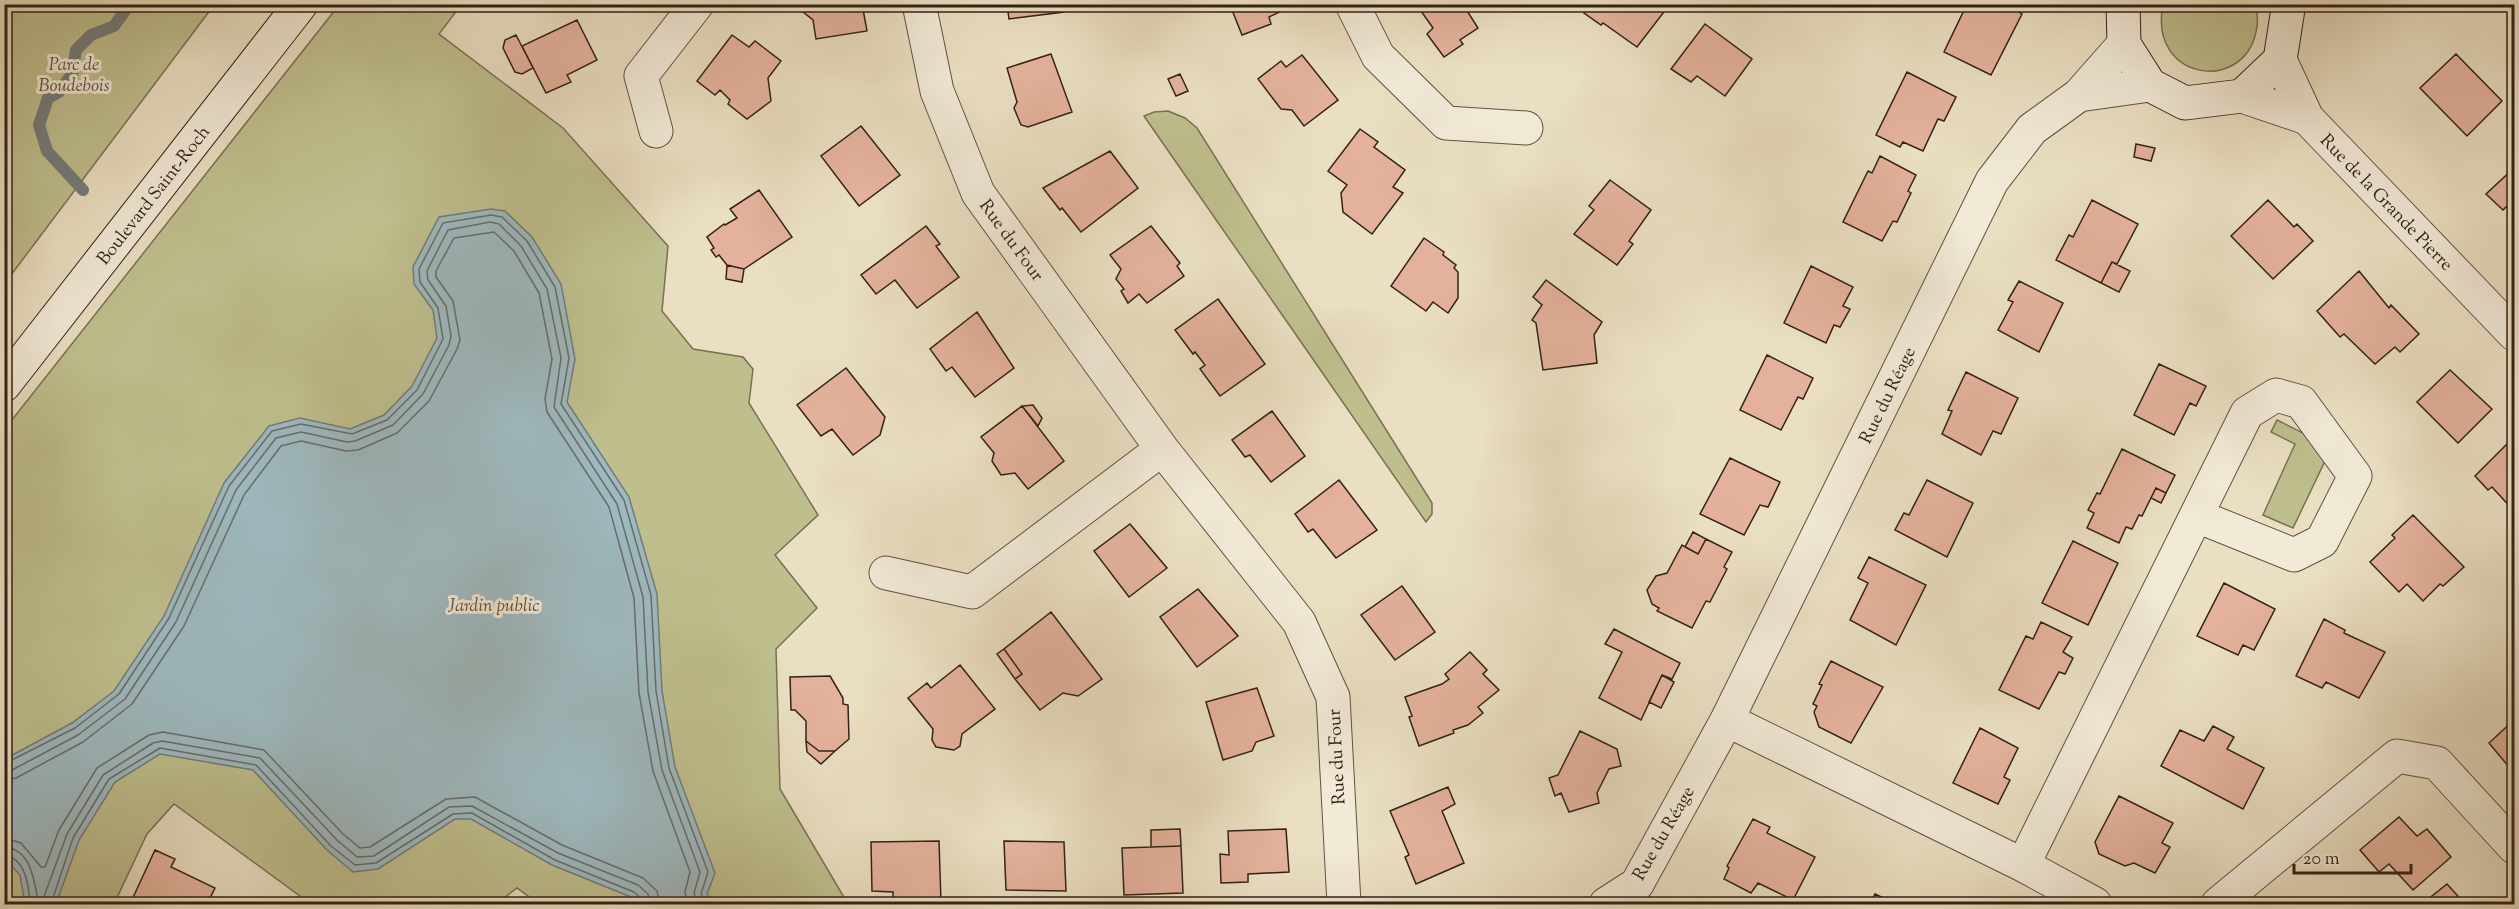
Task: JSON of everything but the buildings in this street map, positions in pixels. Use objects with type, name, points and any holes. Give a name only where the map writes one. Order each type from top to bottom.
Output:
[{"type":"street","name":"Boulevard Saint-Roch","points":[[4,385],[301,4]]},
{"type":"street","points":[[656,131],[641,76],[697,4]]},
{"type":"street","name":"Rue du Four","points":[[919,4],[937,91],[978,192],[1162,449],[1299,622],[1334,697],[1344,904]]},
{"type":"street","points":[[1352,4],[1378,56],[1446,123],[1526,128]]},
{"type":"street","points":[[2123,4],[2124,44],[2150,85],[2185,102],[2242,96],[2280,60]]},
{"type":"street","points":[[2287,4],[2280,60],[2307,118]]},
{"type":"street","name":"Rue du Réage","points":[[1606,904],[1637,884],[1727,720],[1992,181],[2032,129],[2079,95],[2124,44]]},
{"type":"street","points":[[2079,95],[2150,85]]},
{"type":"street","name":"Rue de la Grande Pierre","points":[[2242,96],[2307,118],[2514,334]]},
{"type":"street","points":[[2023,865],[2247,413],[2276,395],[2301,402],[2355,476],[2322,541],[2294,555],[2197,516]]},
{"type":"street","points":[[886,573],[972,592],[1162,449]]},
{"type":"street","points":[[1727,720],[2023,865],[2095,904]]},
{"type":"street","points":[[2218,904],[2397,756],[2437,763],[2514,847]]},
{"type":"green space","points":[[2254,4],[2257,18],[2256,32],[2247,52],[2233,65],[2216,71],[2199,70],[2182,63],[2169,49],[2162,30],[2163,5]]},
{"type":"green space","name":"Parc de Boudebois","points":[[4,5],[214,5],[5,283]]},
{"type":"green space","name":"Jardin public","points":[[339,5],[461,5],[439,34],[563,128],[668,246],[662,311],[693,349],[743,357],[753,369],[749,403],[818,515],[775,555],[817,608],[776,649],[780,789],[848,904],[539,904],[517,888],[496,904],[311,904],[174,804],[147,834],[114,904],[5,904],[4,430]]},
{"type":"green space","points":[[1168,111],[1185,118],[1197,128],[1432,503],[1432,514],[1426,522],[1144,116],[1154,112]]},
{"type":"green space","points":[[2277,420],[2305,434],[2325,461],[2293,528],[2263,515],[2295,444],[2271,432]]},
{"type":"water","points":[[491,209],[505,211],[532,237],[561,284],[575,359],[567,402],[629,497],[657,594],[662,691],[675,767],[715,873],[707,894],[715,904],[641,904],[631,897],[552,865],[471,819],[455,819],[378,869],[353,872],[327,850],[253,770],[160,754],[115,782],[79,840],[56,904],[25,904],[20,875],[5,859],[5,759],[72,723],[114,691],[164,616],[224,483],[269,426],[300,418],[350,429],[384,415],[412,386],[437,338],[433,310],[414,284],[413,267],[439,217]]},
{"type":"waterway","points":[[83,190],[47,151],[39,125],[48,98],[59,92],[72,74],[76,50],[91,35],[114,26],[130,4]]}]
